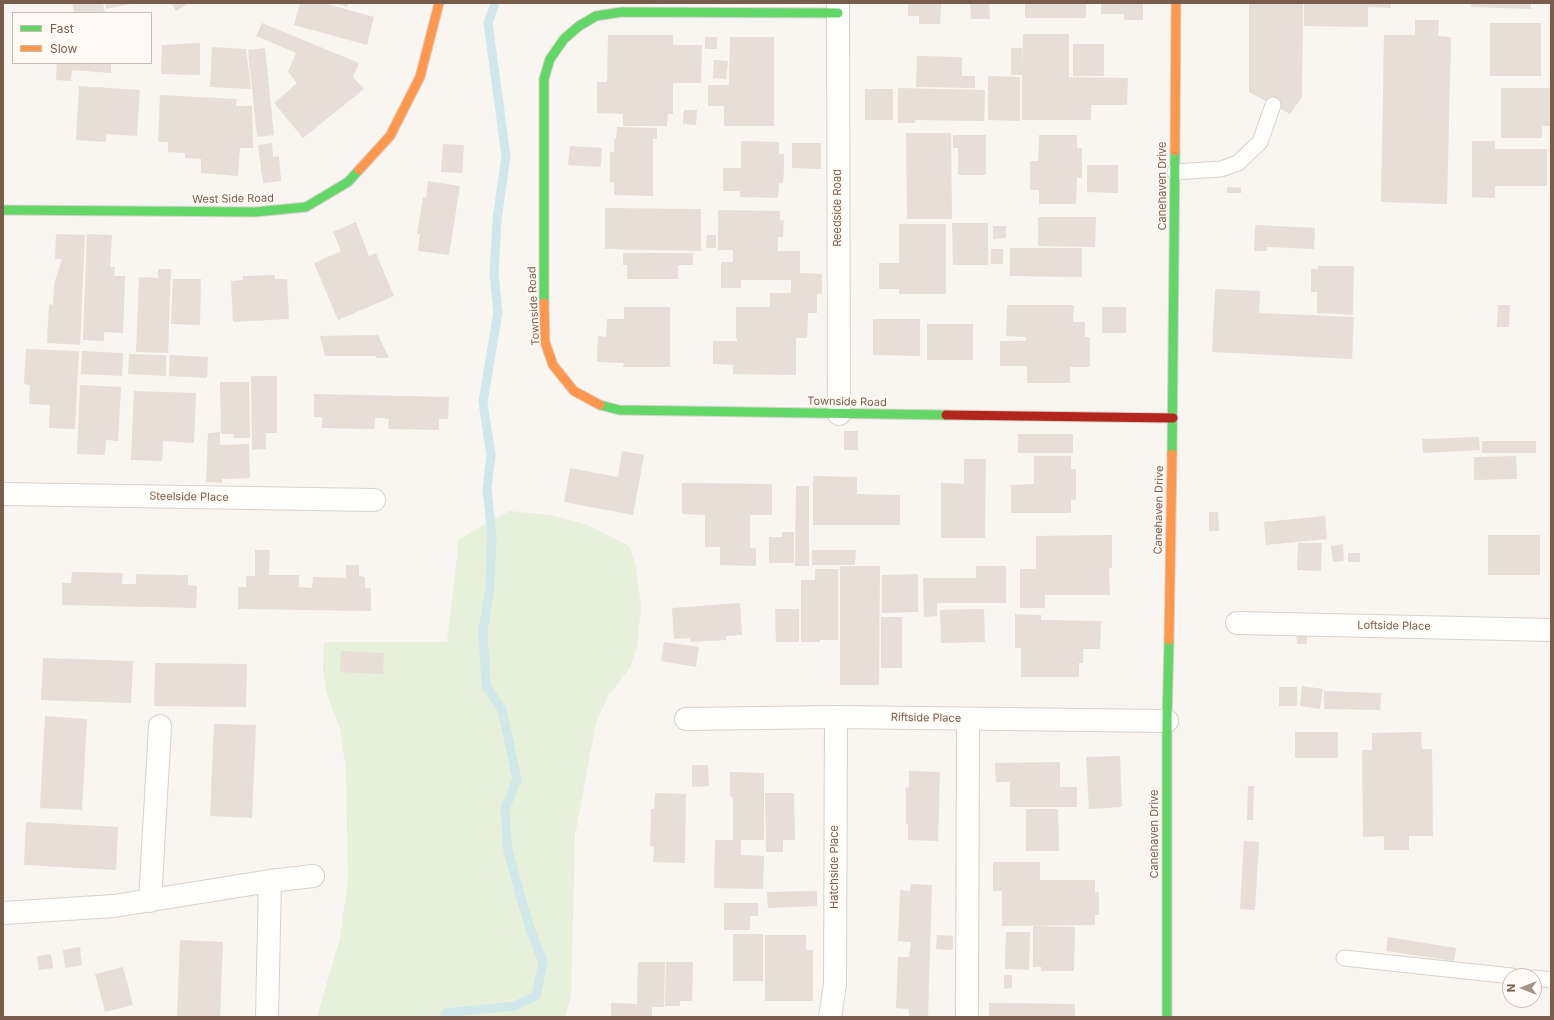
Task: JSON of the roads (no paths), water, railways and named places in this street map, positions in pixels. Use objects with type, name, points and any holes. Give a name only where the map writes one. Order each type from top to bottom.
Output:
[{"type":"street","name":"West Side Road","points":[[3,210],[255,212],[306,207],[348,182],[390,136],[420,77],[439,3]]},
{"type":"street","name":"Canehaven Drive","points":[[1167,1017],[1167,721],[1173,418],[1176,3]]},
{"type":"street","name":"Reedside Road","points":[[838,8],[839,414]]},
{"type":"street","name":"Townside Road","points":[[838,8],[622,12],[596,16],[579,26],[564,38],[550,59],[544,79],[544,312],[546,342],[553,365],[574,391],[597,404],[618,410],[1173,418]]},
{"type":"street","name":"Steelside Place","points":[[3,494],[374,500]]},
{"type":"street","name":"Loftside Place","points":[[1237,623],[1551,630]]},
{"type":"street","name":"Riftside Place","points":[[686,719],[836,717],[1167,721]]},
{"type":"street","name":"Hatchside Place","points":[[830,1017],[835,985],[836,717]]},
{"type":"street","points":[[967,1017],[968,718]]},
{"type":"street","points":[[150,901],[160,726]]},
{"type":"street","points":[[3,913],[114,906],[270,881],[313,876]]},
{"type":"street","points":[[267,1017],[270,881]]},
{"type":"lane","points":[[1175,172],[1221,169],[1238,163],[1260,142],[1273,105]]},
{"type":"lane","points":[[1344,958],[1502,975]]},
{"type":"waterway","points":[[446,1017],[445,1013],[514,1006],[536,996],[543,962],[529,926],[508,851],[505,809],[517,779],[502,710],[486,686],[483,631],[490,587],[492,536],[487,489],[491,455],[483,402],[498,312],[494,274],[497,220],[506,156],[488,23],[495,3]]}]
